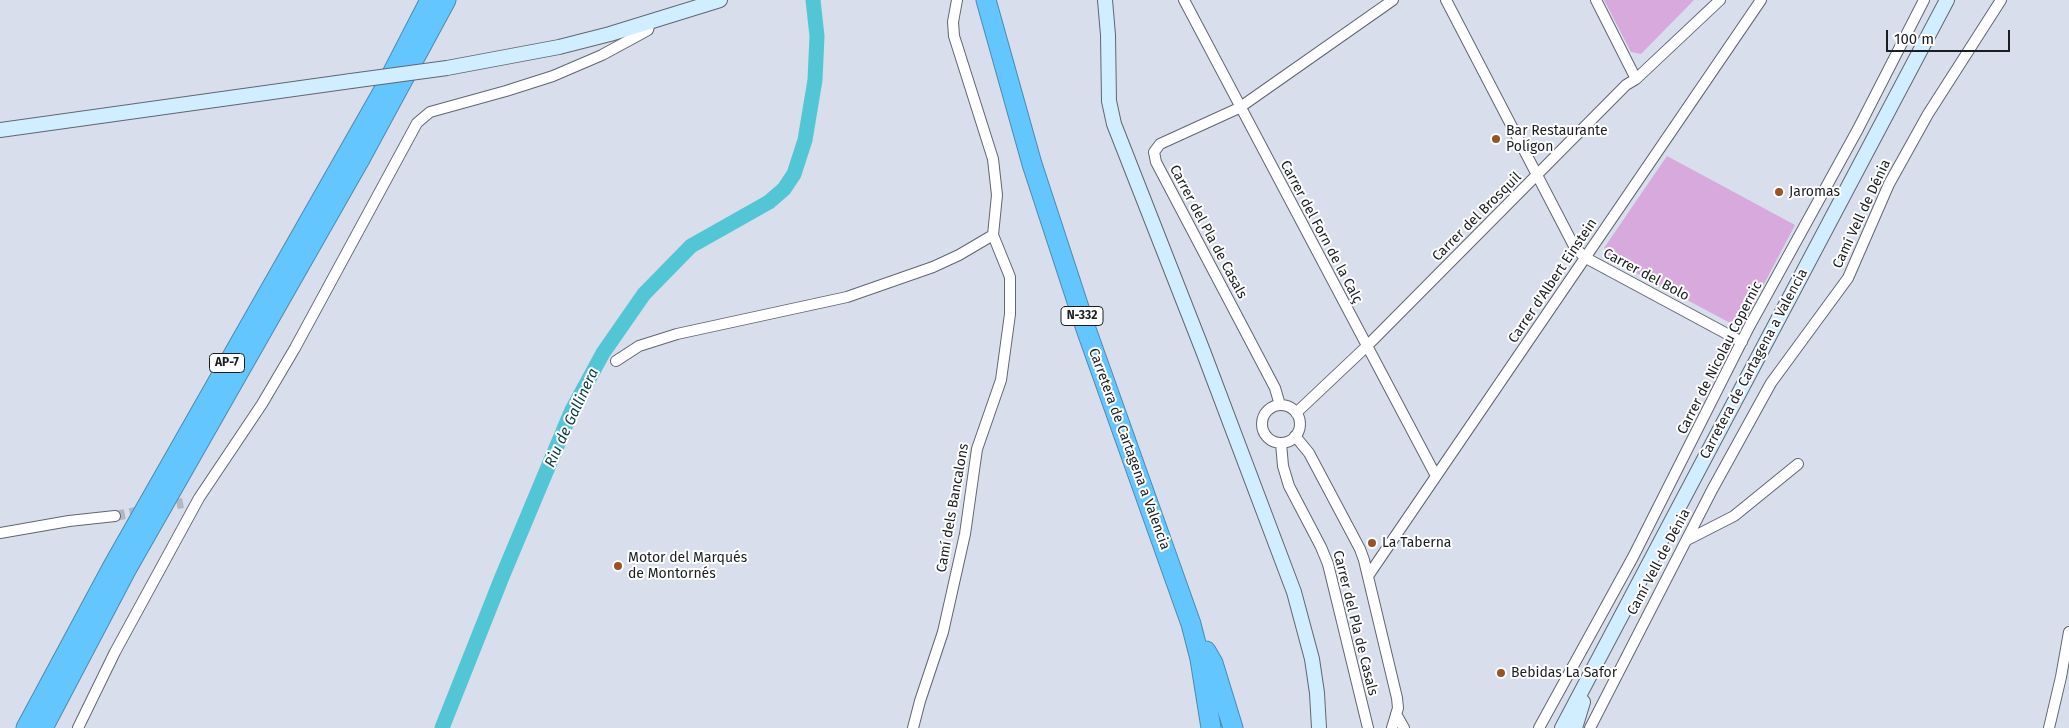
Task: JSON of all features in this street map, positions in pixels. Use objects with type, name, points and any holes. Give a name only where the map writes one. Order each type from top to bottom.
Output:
[{"type":"highway","name":"AP-7","points":[[26,728],[113,566],[381,94],[430,0]]},
{"type":"highway","name":"AP-7","points":[[43,728],[126,570],[360,159],[446,0]]},
{"type":"highway","name":"Carretera de Cartagena a Valencia","points":[[987,2],[1032,164],[1086,329],[1191,624],[1200,659],[1208,723]]},
{"type":"highway","points":[[1191,624],[1213,663],[1233,728]]},
{"type":"main road","points":[[0,130],[447,68],[558,47],[650,22],[720,0]]},
{"type":"main road","points":[[1105,0],[1108,28],[1109,101],[1114,124],[1200,342],[1294,592],[1312,659],[1317,693],[1319,728]]},
{"type":"main road","name":"Carretera de Cartagena a Valencia","points":[[1562,728],[1947,0]]},
{"type":"main road","points":[[1555,728],[1590,675]]},
{"type":"main road","points":[[1575,728],[1590,675]]},
{"type":"street","points":[[616,361],[639,346],[677,334],[847,297],[933,267],[959,255],[993,235],[997,195],[993,158],[954,36],[953,22],[956,0]]},
{"type":"street","name":"Carrer del Forn de la Calç","points":[[1184,0],[1436,476]]},
{"type":"street","points":[[1240,108],[1393,0]]},
{"type":"street","name":"Carrer del Bolo","points":[[1446,0],[1575,248],[1586,258],[1742,342]]},
{"type":"street","points":[[1596,0],[1636,78]]},
{"type":"street","name":"Carrer del Brosquil","points":[[1296,413],[1367,346],[1626,86],[1720,0]]},
{"type":"street","name":"Carrer d'Albert Einstein","points":[[1368,576],[1761,0]]},
{"type":"street","name":"Carrer de Nicolau Copernic","points":[[1539,728],[1633,557],[1742,342],[1858,129],[1924,0]]},
{"type":"street","name":"Camí Vell de Dénia","points":[[1590,728],[1712,490],[1772,383],[1848,278],[1889,184],[1928,114],[2001,0]]},
{"type":"street","points":[[78,728],[198,498],[262,404],[290,356],[417,122],[430,112],[516,88],[602,56],[648,30],[650,22]]},
{"type":"street","name":"Carrer del Pla de Casals","points":[[1240,108],[1160,144],[1154,152],[1156,162],[1275,388],[1280,405]]},
{"type":"street","name":"Camí dels Bancalons","points":[[913,728],[942,632],[965,534],[977,448],[1001,380],[1010,314],[1011,286],[1010,276],[993,235]]},
{"type":"street","points":[[1280,405],[1289,407],[1296,413],[1300,426],[1290,441],[1272,442],[1265,436],[1262,422],[1268,410],[1280,405]]},
{"type":"street","name":"Carrer del Pla de Casals","points":[[1295,436],[1309,453],[1360,549],[1397,698],[1396,714],[1392,728]]},
{"type":"street","name":"Carrer del Pla de Casals","points":[[1281,443],[1289,486],[1328,564],[1368,728]]},
{"type":"street","points":[[1689,538],[1734,516],[1798,464]]},
{"type":"street","points":[[0,533],[69,521],[116,516]]},
{"type":"street","points":[[2049,728],[2062,676],[2069,632]]},
{"type":"street","name":"Carrer del Pla de Casals","points":[[1396,714],[1404,728]]},
{"type":"shaded area","points":[[1604,0],[1694,0],[1641,54],[1631,52]]},
{"type":"shaded area","points":[[1667,156],[1795,225],[1744,322],[1736,326],[1606,257],[1604,248]]},
{"type":"waterway","name":"Riu de Gallinera","points":[[442,728],[502,577],[572,410],[603,353],[644,294],[691,246],[769,202],[784,189],[794,174],[805,140],[815,80],[817,36],[813,0]]},
{"type":"tunnel","points":[[162,507],[183,503]]},
{"type":"tunnel","points":[[115,516],[145,510]]},
{"type":"place","name":"Bar Restaurante Polígon","points":[[1496,139]]},
{"type":"place","name":"Jaromas","points":[[1779,192]]},
{"type":"place","name":"La Taberna","points":[[1372,543]]},
{"type":"place","name":"Motor del Marqués de Montornés","points":[[618,566]]},
{"type":"place","name":"Bebidas La Safor","points":[[1501,673]]}]
